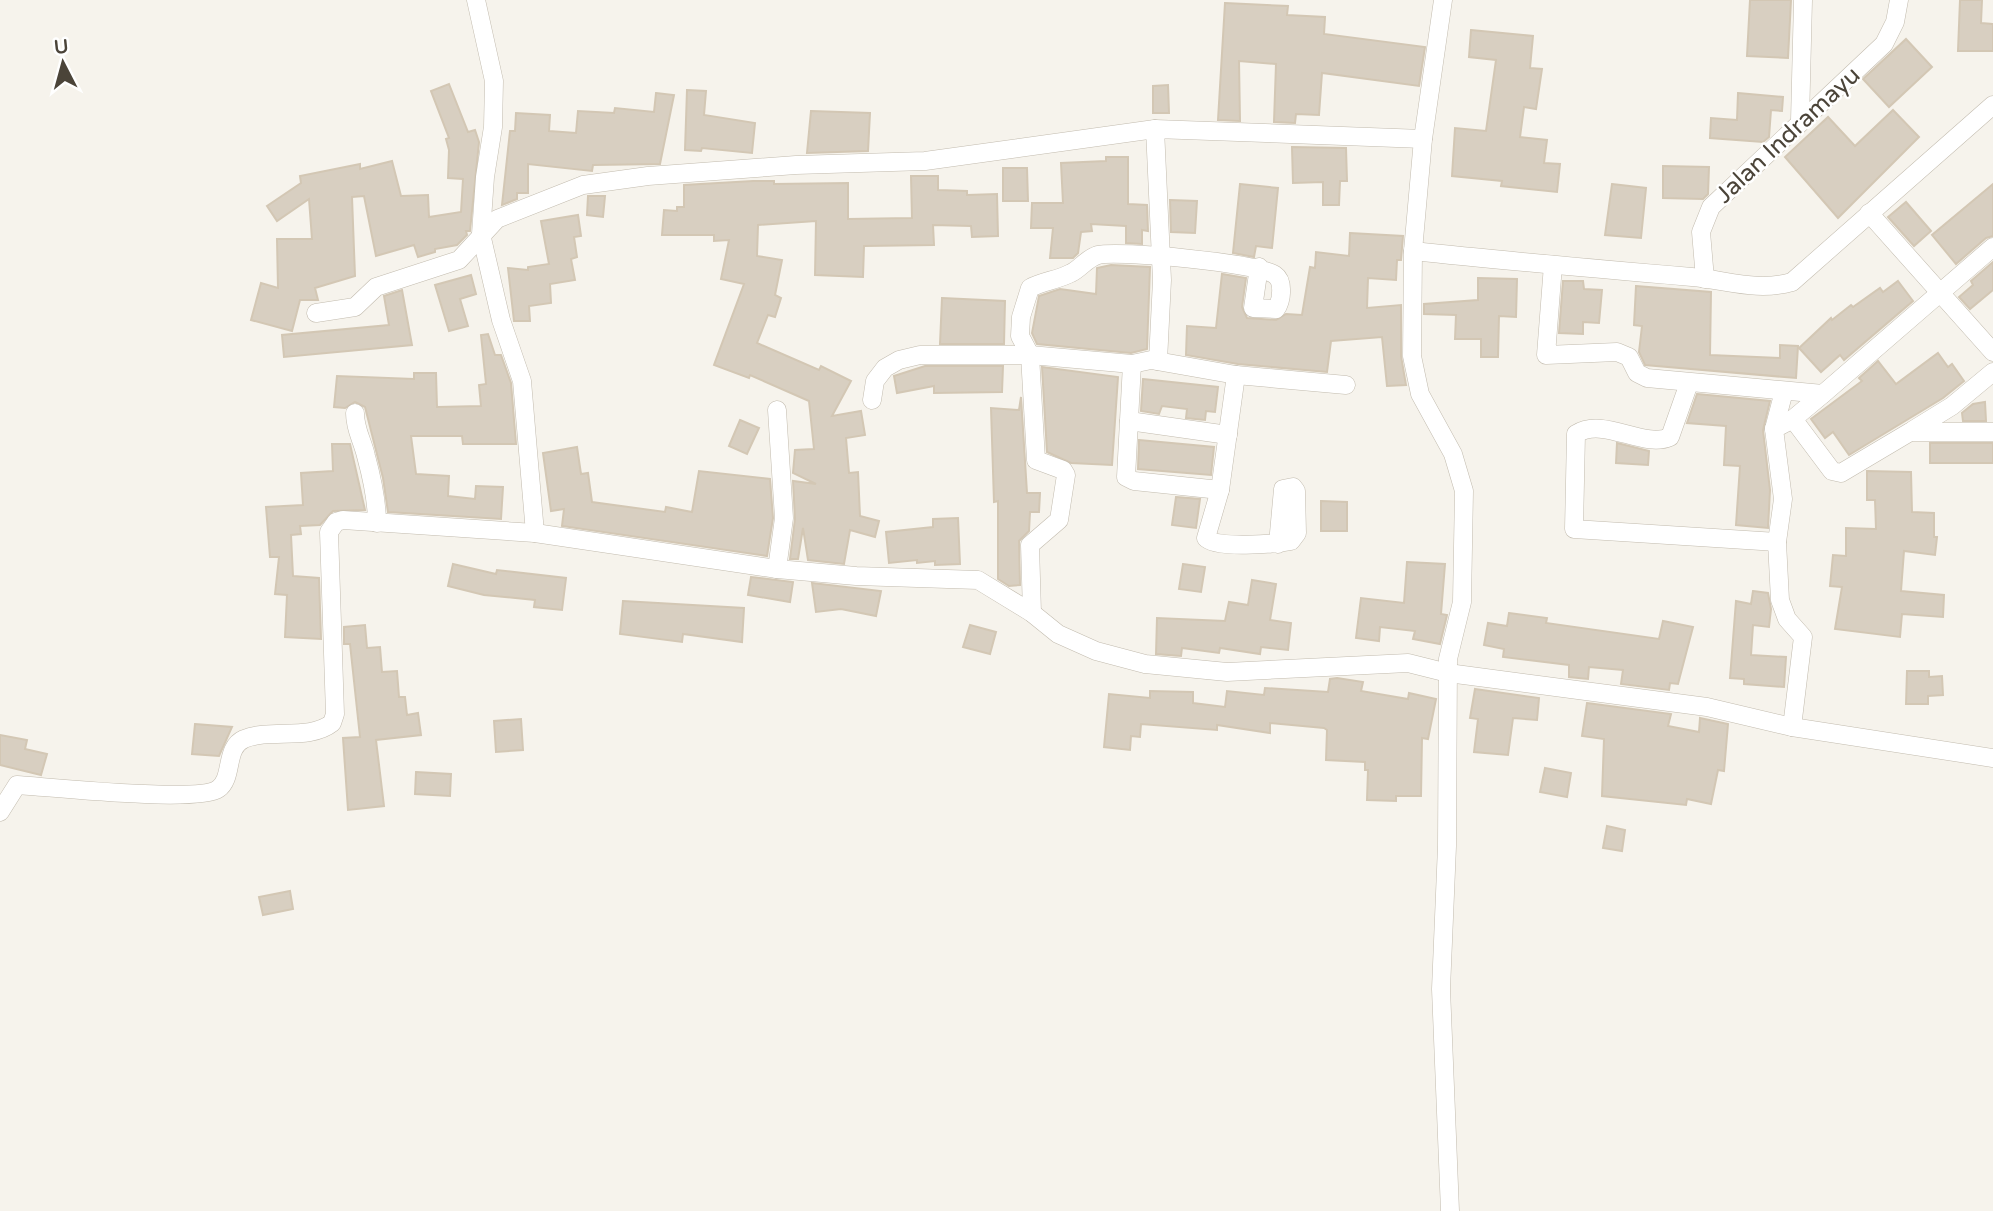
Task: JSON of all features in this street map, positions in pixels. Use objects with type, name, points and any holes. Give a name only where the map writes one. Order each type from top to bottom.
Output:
[{"type":"street","points":[[476,0],[494,81],[494,127],[485,177],[481,234],[501,320],[522,381],[535,533]]},
{"type":"street","points":[[1443,0],[1423,139],[1413,251],[1412,356],[1420,394],[1453,454],[1464,491],[1462,602],[1448,659],[1447,846],[1441,989],[1450,1211]]},
{"type":"street","points":[[1800,121],[1803,0]]},
{"type":"street","name":"Jalan Indramayu","points":[[1705,278],[1701,232],[1711,207],[1884,44],[1895,23],[1899,0]]},
{"type":"street","points":[[1413,251],[1705,278],[1757,289],[1793,282],[1993,105]]},
{"type":"street","points":[[1154,129],[1161,258],[1158,361]]},
{"type":"street","points":[[316,313],[355,307],[376,288],[459,260],[497,219],[583,185],[648,176],[758,168],[925,161],[1154,129],[1423,139]]},
{"type":"street","points":[[1870,213],[1993,352]]},
{"type":"street","points":[[1774,429],[1793,419],[1824,394],[1993,247]]},
{"type":"street","points":[[1032,613],[1030,545],[1059,520],[1066,475],[1063,470],[1036,460],[1030,355],[1020,336],[1021,317],[1030,289],[1072,273],[1097,256],[1161,258],[1259,267]]},
{"type":"street","points":[[1553,265],[1546,355],[1617,352],[1629,357],[1641,376],[1689,383],[1824,394]]},
{"type":"street","points":[[872,400],[875,381],[885,368],[899,360],[920,355],[1030,355],[1132,364],[1158,361],[1236,375],[1346,385]]},
{"type":"street","points":[[1132,364],[1126,473],[1129,480],[1220,491]]},
{"type":"street","points":[[1793,419],[1835,472],[1845,471],[1952,406],[1993,372]]},
{"type":"street","points":[[1236,375],[1220,491],[1206,535],[1207,542],[1279,544]]},
{"type":"street","points":[[1689,383],[1670,437],[1657,439],[1619,431],[1581,431],[1576,434],[1574,529],[1777,542]]},
{"type":"street","points":[[1784,391],[1774,429],[1783,499],[1777,542],[1782,610],[1803,637],[1792,727]]},
{"type":"street","points":[[777,410],[784,518],[777,569]]},
{"type":"street","points":[[355,413],[355,429],[363,444],[376,497],[377,523]]},
{"type":"street","points":[[1129,421],[1228,435]]},
{"type":"street","points":[[1910,432],[1993,432]]},
{"type":"street","points":[[0,812],[17,785],[188,795],[217,790],[224,783],[233,751],[244,739],[326,728],[335,714],[330,532],[336,522],[535,533],[777,569],[856,576],[978,580],[1032,613],[1058,634],[1096,651],[1145,664],[1227,671],[1408,663],[1448,673],[1707,707],[1792,727],[1993,758]]},
{"type":"building","points":[[1750,0],[1791,0],[1788,58],[1747,56]]},
{"type":"building","points":[[1960,0],[1982,0],[1981,23],[1993,24],[1993,51],[1958,51]]},
{"type":"building","points":[[1225,3],[1288,6],[1287,15],[1325,17],[1324,34],[1425,47],[1419,86],[1322,73],[1319,115],[1296,114],[1295,123],[1274,122],[1276,64],[1239,61],[1240,121],[1218,120]]},
{"type":"building","points":[[1471,30],[1533,36],[1530,68],[1542,69],[1536,109],[1524,107],[1520,137],[1547,140],[1544,163],[1560,164],[1557,192],[1501,186],[1502,181],[1452,176],[1455,128],[1486,131],[1496,60],[1469,57]]},
{"type":"building","points":[[1906,39],[1932,67],[1889,107],[1863,79]]},
{"type":"building","points":[[449,84],[468,132],[475,130],[479,142],[470,231],[466,231],[467,235],[457,245],[435,249],[435,252],[418,257],[414,245],[376,256],[364,196],[352,197],[355,276],[315,288],[318,300],[300,300],[292,331],[251,320],[261,283],[278,288],[277,239],[312,239],[309,199],[277,221],[267,206],[301,183],[300,176],[360,164],[360,169],[392,161],[401,196],[428,195],[429,217],[461,212],[463,179],[448,178],[449,150],[446,139],[449,138],[431,91]]},
{"type":"building","points":[[1168,85],[1169,113],[1153,113],[1153,86]]},
{"type":"building","points":[[687,90],[706,91],[704,115],[755,123],[752,153],[702,148],[701,151],[685,150]]},
{"type":"building","points":[[656,93],[674,95],[660,164],[593,165],[592,171],[528,164],[528,193],[517,193],[517,199],[502,205],[510,131],[515,131],[516,113],[550,115],[549,131],[576,133],[578,111],[614,113],[615,108],[654,112]]},
{"type":"building","points":[[1738,93],[1783,97],[1782,111],[1771,110],[1769,137],[1763,142],[1710,138],[1711,118],[1737,120]]},
{"type":"building","points":[[1893,110],[1919,137],[1838,218],[1785,157],[1828,117],[1855,146]]},
{"type":"building","points":[[811,111],[870,113],[868,151],[807,153]]},
{"type":"building","points":[[1292,147],[1346,148],[1347,181],[1340,181],[1339,205],[1323,205],[1323,182],[1293,183]]},
{"type":"building","points":[[1106,157],[1128,157],[1128,204],[1147,205],[1148,231],[1142,230],[1142,244],[1126,243],[1126,226],[1091,224],[1092,231],[1081,232],[1078,253],[1073,258],[1050,258],[1053,228],[1031,228],[1032,203],[1063,203],[1061,163],[1106,161]]},
{"type":"building","points":[[1663,166],[1709,167],[1708,194],[1703,199],[1663,198]]},
{"type":"building","points":[[1003,168],[1027,168],[1028,201],[1003,201]]},
{"type":"building","points":[[911,176],[938,176],[938,190],[967,191],[967,195],[997,194],[998,236],[972,237],[971,226],[933,225],[934,245],[864,246],[863,277],[815,275],[816,221],[758,225],[757,256],[782,260],[775,295],[781,298],[775,317],[768,315],[757,343],[819,370],[821,366],[851,381],[832,416],[861,411],[865,435],[846,438],[849,473],[858,472],[860,516],[879,521],[875,537],[850,530],[844,564],[808,560],[803,528],[798,559],[790,559],[795,519],[793,481],[816,484],[793,473],[795,450],[814,449],[809,401],[750,375],[749,378],[714,365],[744,284],[721,279],[729,240],[714,241],[714,235],[662,235],[664,210],[677,211],[677,207],[684,207],[684,185],[753,181],[774,181],[774,184],[848,183],[848,219],[912,218]]},
{"type":"building","points":[[1240,184],[1278,188],[1272,248],[1256,246],[1254,257],[1233,253]]},
{"type":"building","points":[[1612,184],[1646,188],[1641,238],[1605,235]]},
{"type":"building","points":[[1993,184],[1993,236],[1986,238],[1956,264],[1932,235]]},
{"type":"building","points":[[588,196],[605,196],[603,217],[587,215]]},
{"type":"building","points":[[1170,200],[1197,201],[1195,233],[1171,232]]},
{"type":"building","points":[[1906,202],[1931,231],[1914,246],[1888,217]]},
{"type":"building","points":[[578,215],[581,236],[574,237],[577,257],[571,259],[575,280],[550,284],[551,303],[529,306],[530,321],[514,321],[508,268],[528,270],[528,267],[549,264],[541,221]]},
{"type":"building","points":[[1350,233],[1403,236],[1401,260],[1397,260],[1396,280],[1368,278],[1367,308],[1401,305],[1401,356],[1406,385],[1387,386],[1382,337],[1331,341],[1327,372],[1238,364],[1186,355],[1187,326],[1216,328],[1222,274],[1246,278],[1242,307],[1247,318],[1276,320],[1286,314],[1302,315],[1310,267],[1315,268],[1316,252],[1349,256]]},
{"type":"building","points":[[1993,262],[1993,290],[1970,309],[1959,297],[1973,285],[1971,281]]},
{"type":"building","points":[[1111,265],[1150,267],[1147,349],[1131,353],[1037,344],[1032,333],[1039,296],[1060,289],[1096,294],[1097,268]]},
{"type":"building","points":[[471,275],[476,294],[460,299],[468,326],[449,331],[435,285]]},
{"type":"building","points":[[1478,278],[1517,279],[1516,317],[1499,316],[1498,357],[1481,357],[1481,339],[1455,339],[1456,315],[1424,314],[1424,304],[1478,300]]},
{"type":"building","points":[[1563,281],[1583,281],[1584,289],[1602,290],[1599,323],[1583,322],[1583,334],[1559,333]]},
{"type":"building","points":[[1898,281],[1913,301],[1844,360],[1840,355],[1821,372],[1799,348],[1831,318],[1832,320],[1880,288],[1883,292]]},
{"type":"building","points":[[1636,286],[1711,292],[1710,355],[1780,358],[1780,345],[1798,346],[1796,378],[1645,365],[1639,352],[1642,326],[1634,325]]},
{"type":"building","points":[[402,290],[412,345],[284,357],[282,335],[389,325],[384,296]]},
{"type":"building","points":[[942,298],[1005,301],[1004,344],[940,344]]},
{"type":"building","points":[[488,334],[495,355],[501,355],[511,383],[516,444],[463,444],[462,436],[411,436],[416,474],[449,476],[448,496],[475,499],[476,486],[503,487],[501,519],[388,512],[383,478],[365,407],[355,402],[345,408],[334,407],[337,376],[414,379],[414,373],[436,373],[437,407],[481,406],[479,385],[486,384],[481,335]]},
{"type":"building","points":[[1938,353],[1948,367],[1952,364],[1964,381],[1943,398],[1849,455],[1833,432],[1825,438],[1811,419],[1862,381],[1859,378],[1878,361],[1896,384]]},
{"type":"building","points":[[925,366],[1003,366],[1002,392],[934,393],[934,386],[897,393],[894,376]]},
{"type":"building","points":[[1042,367],[1118,377],[1112,465],[1071,463],[1047,452]]},
{"type":"building","points":[[1143,379],[1218,387],[1215,412],[1206,411],[1205,420],[1186,418],[1187,409],[1162,406],[1159,414],[1141,411]]},
{"type":"building","points":[[1697,394],[1770,401],[1763,430],[1770,490],[1768,528],[1736,525],[1740,466],[1724,465],[1726,426],[1687,423]]},
{"type":"building","points":[[1021,397],[1027,493],[1040,493],[1039,512],[1030,512],[1029,531],[1019,541],[1020,585],[1009,586],[998,579],[998,501],[994,502],[991,408],[1019,410]]},
{"type":"building","points":[[1985,402],[1986,421],[1963,421],[1962,413],[1973,404]]},
{"type":"building","points":[[740,420],[759,428],[747,454],[729,446]]},
{"type":"building","points":[[1139,440],[1214,447],[1211,475],[1138,469]]},
{"type":"building","points":[[1617,443],[1649,451],[1648,465],[1616,463]]},
{"type":"building","points":[[1930,443],[1993,443],[1993,463],[1930,463]]},
{"type":"building","points":[[332,444],[350,444],[365,510],[333,511],[320,525],[300,526],[301,534],[291,535],[293,576],[319,578],[321,639],[285,637],[287,595],[275,594],[279,557],[270,557],[266,507],[303,505],[301,473],[333,471]]},
{"type":"building","points":[[577,447],[581,474],[588,473],[592,502],[665,512],[666,507],[692,512],[699,471],[770,479],[773,518],[767,556],[562,526],[564,509],[551,511],[543,453]]},
{"type":"building","points":[[1867,471],[1911,472],[1912,512],[1934,513],[1934,537],[1937,537],[1935,555],[1904,551],[1901,591],[1944,595],[1943,617],[1902,614],[1900,637],[1835,629],[1842,587],[1830,586],[1833,555],[1846,556],[1846,528],[1876,529],[1875,500],[1867,500]]},
{"type":"building","points":[[1176,497],[1200,499],[1196,528],[1172,525]]},
{"type":"building","points":[[1321,501],[1347,502],[1347,531],[1321,531]]},
{"type":"building","points":[[958,518],[960,564],[935,565],[935,561],[917,563],[917,560],[889,563],[886,532],[933,527],[933,519]]},
{"type":"building","points":[[1407,562],[1445,564],[1441,614],[1447,615],[1440,644],[1413,639],[1415,631],[1380,627],[1379,641],[1356,638],[1361,598],[1404,603]]},
{"type":"building","points":[[453,564],[496,574],[497,570],[566,578],[562,610],[534,607],[535,600],[484,595],[448,586]]},
{"type":"building","points":[[1183,564],[1205,567],[1201,592],[1179,589]]},
{"type":"building","points":[[751,577],[793,582],[790,602],[748,595]]},
{"type":"building","points":[[1252,580],[1276,584],[1270,620],[1291,623],[1288,650],[1261,647],[1260,654],[1220,648],[1219,653],[1182,648],[1181,656],[1156,654],[1157,618],[1225,621],[1229,602],[1248,605]]},
{"type":"building","points":[[812,583],[881,591],[876,616],[841,609],[816,612]]},
{"type":"building","points":[[1753,591],[1768,593],[1771,609],[1769,627],[1753,625],[1751,655],[1786,657],[1784,687],[1744,684],[1744,679],[1730,678],[1736,601],[1751,604]]},
{"type":"building","points":[[623,601],[744,608],[742,642],[683,634],[682,642],[620,634]]},
{"type":"building","points":[[1509,613],[1547,618],[1546,623],[1659,639],[1663,621],[1693,627],[1678,684],[1670,683],[1669,690],[1621,684],[1623,670],[1589,667],[1588,679],[1569,677],[1569,665],[1503,657],[1504,649],[1484,645],[1488,623],[1507,626]]},
{"type":"building","points":[[365,625],[367,648],[380,647],[382,672],[397,671],[399,697],[405,697],[407,715],[418,713],[421,735],[376,740],[384,806],[348,810],[343,738],[360,737],[350,644],[344,644],[344,627]]},
{"type":"building","points":[[970,625],[996,632],[990,654],[963,647]]},
{"type":"building","points":[[1907,671],[1929,671],[1929,677],[1942,676],[1943,695],[1928,696],[1928,704],[1906,704]]},
{"type":"building","points":[[1330,679],[1363,682],[1361,691],[1408,699],[1409,693],[1436,699],[1428,739],[1422,738],[1421,796],[1396,796],[1396,801],[1367,800],[1368,770],[1365,770],[1365,762],[1326,760],[1327,730],[1324,728],[1270,723],[1270,733],[1217,725],[1217,730],[1141,724],[1140,737],[1131,736],[1130,750],[1104,747],[1109,694],[1150,698],[1150,691],[1193,692],[1193,703],[1225,707],[1227,691],[1264,695],[1265,688],[1328,692]]},
{"type":"building","points":[[1475,689],[1539,698],[1537,720],[1513,718],[1508,755],[1474,752],[1478,719],[1470,718]]},
{"type":"building","points":[[1587,703],[1671,714],[1668,726],[1699,732],[1700,718],[1728,724],[1724,771],[1718,770],[1711,804],[1687,799],[1686,805],[1602,796],[1604,739],[1582,736]]},
{"type":"building","points":[[521,719],[523,750],[496,752],[494,721]]},
{"type":"building","points":[[195,724],[232,727],[219,756],[192,754]]},
{"type":"building","points":[[0,735],[27,740],[25,749],[47,754],[41,775],[0,765]]},
{"type":"building","points":[[1545,768],[1571,773],[1567,797],[1540,792]]},
{"type":"building","points":[[416,772],[451,774],[450,796],[415,794]]},
{"type":"building","points":[[1607,826],[1625,830],[1622,851],[1603,848]]},
{"type":"building","points":[[290,891],[293,909],[263,915],[259,897]]}]
